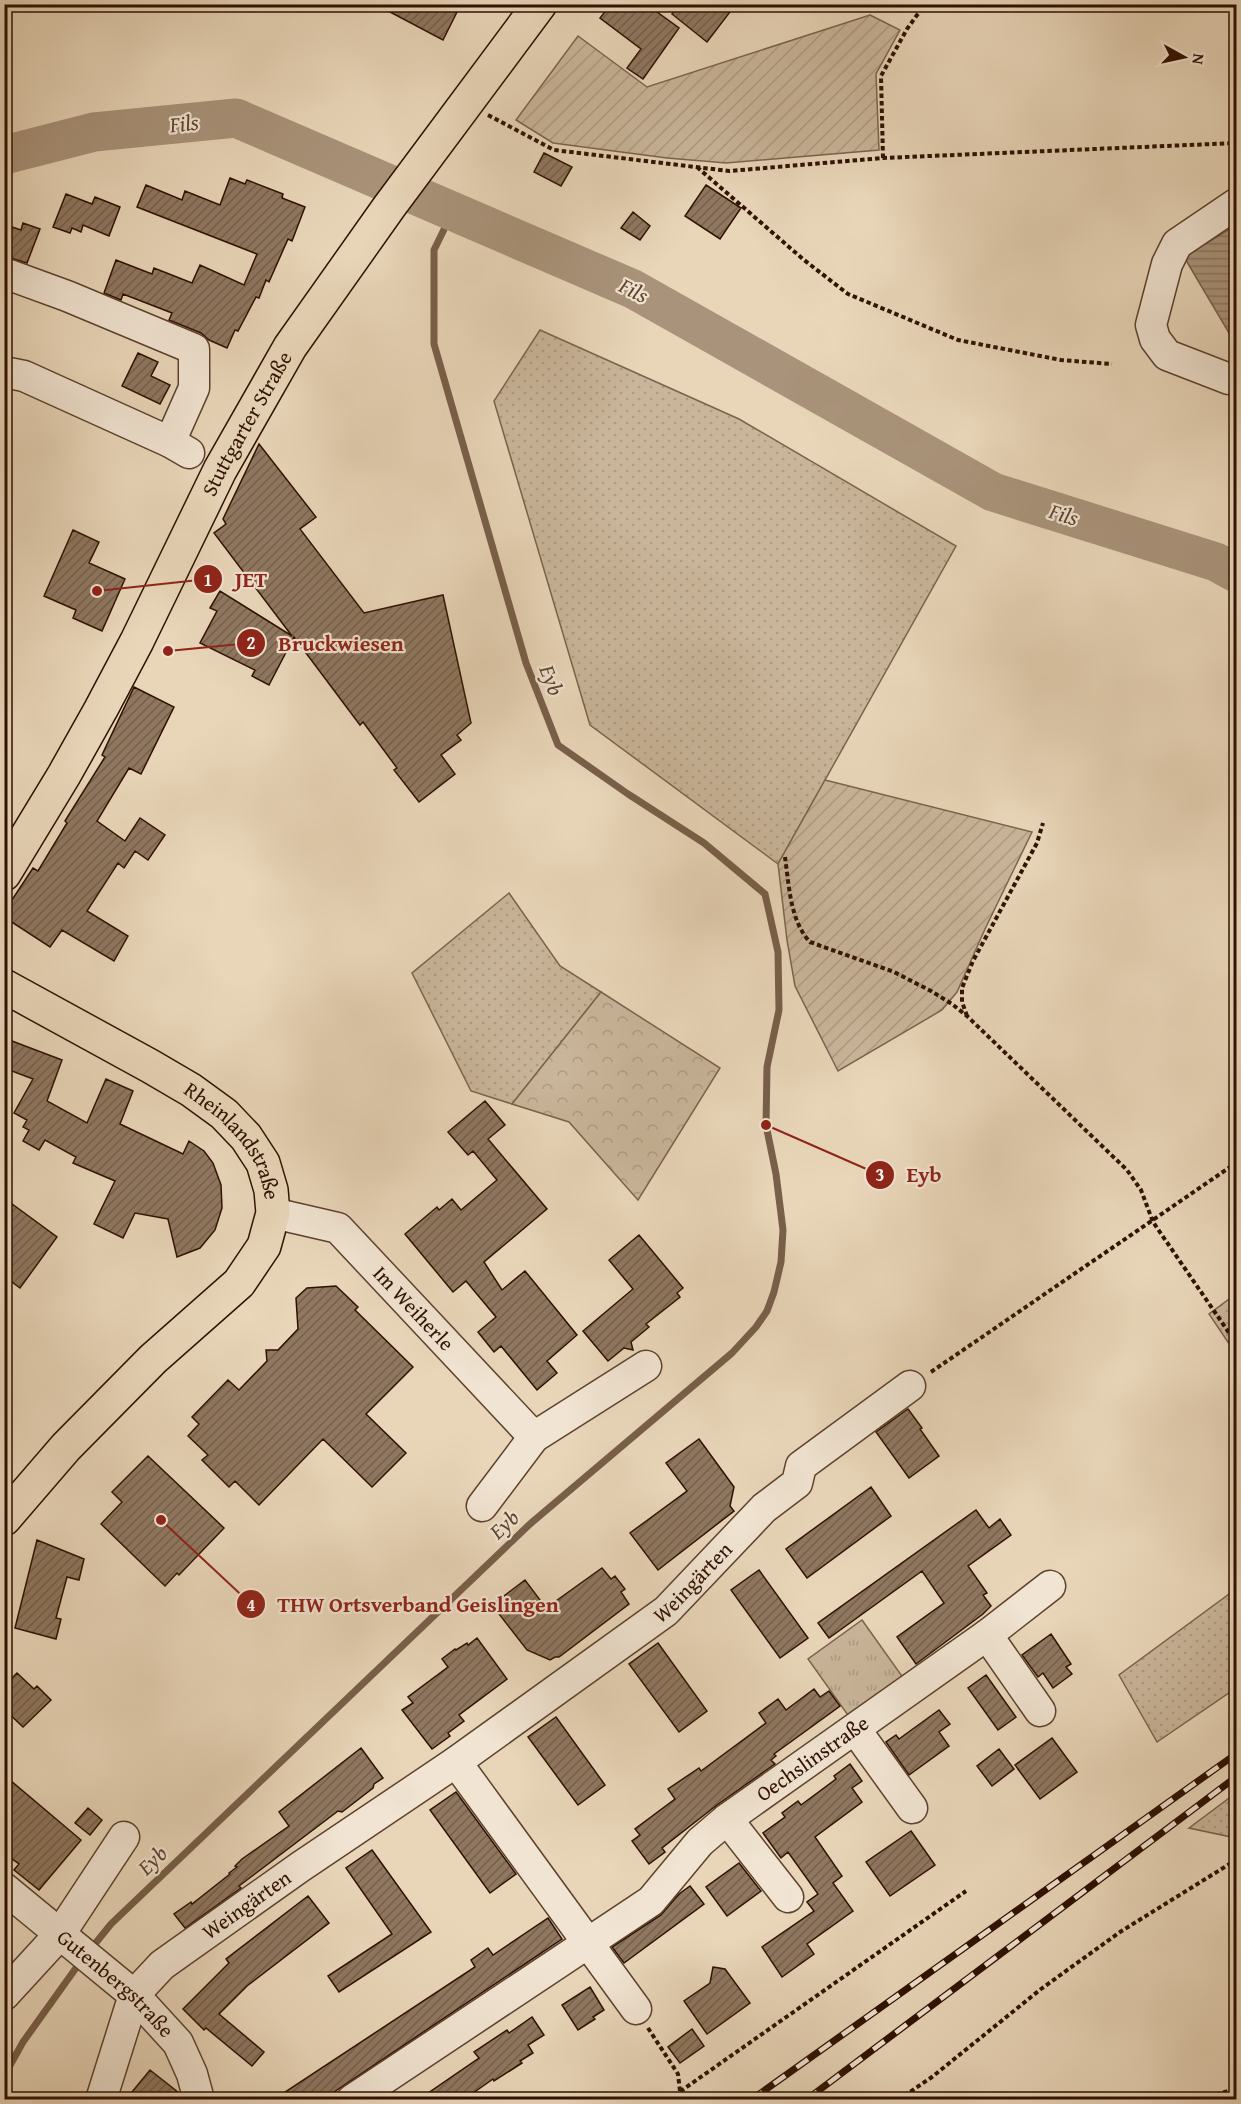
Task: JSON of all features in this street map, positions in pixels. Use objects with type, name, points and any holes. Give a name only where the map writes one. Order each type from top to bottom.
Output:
[{"type":"main road","name":"Stuttgarter Straße","points":[[4,874],[101,709],[137,641],[220,470],[290,348],[389,207],[540,4]]},
{"type":"main road","name":"Rheinlandstraße","points":[[4,986],[150,1066],[191,1090],[224,1114],[246,1137],[263,1163],[272,1191],[273,1213],[264,1246],[239,1283],[137,1375],[66,1447],[4,1519]]},
{"type":"street","points":[[1229,379],[1167,355],[1155,339],[1151,325],[1167,264],[1177,244],[1236,204]]},
{"type":"street","points":[[4,273],[194,350],[194,388],[179,447],[24,376],[4,372]]},
{"type":"street","name":"Im Weiherle","points":[[273,1213],[338,1228],[534,1437]]},
{"type":"street","points":[[482,1506],[534,1437],[646,1366]]},
{"type":"street","name":"Weingärten","points":[[101,2100],[126,1988],[456,1762],[666,1611],[764,1508],[797,1483],[801,1466],[910,1386]]},
{"type":"street","name":"Oechslinstraße","points":[[352,2100],[651,1900],[700,1842],[727,1819],[987,1635],[1050,1586]]},
{"type":"street","points":[[987,1635],[1040,1711]]},
{"type":"street","points":[[855,1729],[912,1808]]},
{"type":"street","points":[[456,1762],[636,2009]]},
{"type":"street","points":[[727,1819],[788,1897]]},
{"type":"street","points":[[4,1995],[66,1938],[123,1837]]},
{"type":"street","name":"Gutenbergstraße","points":[[4,1888],[126,1988],[178,2043],[200,2100]]},
{"type":"path","points":[[883,158],[880,76],[907,29],[925,4]]},
{"type":"path","points":[[460,112],[554,150],[729,171],[883,158],[1236,143]]},
{"type":"path","points":[[697,167],[804,260],[848,294],[958,340],[1061,360],[1113,364]]},
{"type":"path","points":[[967,1016],[962,1002],[962,988],[973,961],[1037,843],[1043,823]]},
{"type":"path","points":[[785,857],[791,897],[802,934],[810,942],[894,972],[931,991],[967,1016],[1127,1170],[1141,1190],[1153,1221],[1236,1343]]},
{"type":"path","points":[[910,1386],[1236,1163]]},
{"type":"path","points":[[898,2100],[932,2077],[1041,1989],[1120,1932],[1236,1860]]},
{"type":"path","points":[[668,2100],[966,1891]]},
{"type":"path","points":[[636,2009],[678,2074],[680,2091]]},
{"type":"path","points":[[1194,2100],[1236,2089]]},
{"type":"green space","points":[[870,15],[900,30],[876,74],[879,150],[726,163],[667,158],[553,143],[516,120],[578,36],[647,87]]},
{"type":"green space","points":[[540,330],[739,419],[956,546],[778,864],[590,725],[494,401]]},
{"type":"green space","points":[[825,780],[1032,832],[957,992],[942,1010],[838,1071],[795,986],[778,864]]},
{"type":"green space","points":[[509,893],[560,966],[601,992],[512,1104],[471,1091],[412,973]]},
{"type":"green space","points":[[601,992],[720,1068],[638,1200],[569,1122],[512,1104]]},
{"type":"green space","points":[[1236,1294],[1236,1354],[1209,1314]]},
{"type":"green space","points":[[1236,1589],[1236,1688],[1157,1742],[1119,1675]]},
{"type":"green space","points":[[862,1620],[904,1679],[850,1718],[808,1659]]},
{"type":"green space","points":[[1236,1793],[1236,1838],[1189,1828]]},
{"type":"shaded area","points":[[1236,225],[1236,328],[1229,333],[1184,257]]},
{"type":"building","points":[[375,4],[461,4],[443,40]]},
{"type":"building","points":[[611,4],[646,4],[679,28],[643,79],[627,68],[641,49],[600,18]]},
{"type":"building","points":[[680,4],[736,4],[707,42],[672,14]]},
{"type":"building","points":[[544,153],[572,167],[561,186],[534,172]]},
{"type":"building","points":[[230,178],[245,184],[247,180],[283,194],[282,198],[305,207],[292,241],[288,239],[269,282],[266,280],[259,298],[256,297],[238,331],[235,330],[227,348],[209,340],[201,333],[169,320],[172,313],[123,294],[121,300],[104,293],[116,260],[152,274],[154,268],[192,283],[200,265],[244,285],[257,254],[137,207],[146,185],[182,200],[185,191],[220,205]]},
{"type":"building","points":[[706,185],[741,208],[720,239],[685,216]]},
{"type":"building","points":[[66,194],[92,204],[95,197],[120,207],[109,236],[83,225],[81,232],[72,228],[70,233],[53,227]]},
{"type":"building","points":[[633,212],[650,226],[640,240],[621,228]]},
{"type":"building","points":[[23,223],[40,229],[27,263],[4,256],[4,228],[11,230],[12,227],[21,230]]},
{"type":"building","points":[[138,353],[158,362],[151,376],[170,385],[160,404],[122,386]]},
{"type":"building","points":[[259,444],[316,517],[300,529],[364,613],[443,595],[471,723],[457,735],[461,740],[441,755],[455,774],[419,802],[394,770],[397,768],[363,722],[360,725],[294,637],[269,685],[252,676],[255,670],[200,643],[217,611],[210,608],[220,591],[292,636],[214,533],[226,524],[223,519]]},
{"type":"building","points":[[73,530],[99,542],[89,563],[125,579],[102,631],[73,618],[76,610],[44,596]]},
{"type":"building","points":[[134,687],[174,707],[141,774],[129,768],[97,821],[125,841],[140,818],[165,835],[148,860],[135,851],[124,868],[118,863],[87,911],[128,936],[114,961],[62,930],[50,947],[4,917],[4,912],[33,868],[38,871],[67,823],[65,821],[105,757],[102,755]]},
{"type":"building","points":[[4,1038],[62,1060],[47,1101],[87,1123],[106,1079],[133,1091],[120,1124],[183,1154],[189,1141],[204,1151],[213,1163],[221,1185],[222,1208],[215,1230],[200,1248],[177,1257],[168,1219],[135,1213],[123,1238],[94,1224],[115,1181],[73,1163],[76,1157],[45,1140],[39,1150],[23,1141],[29,1130],[23,1127],[27,1120],[14,1113],[33,1079],[4,1068]]},
{"type":"building","points":[[485,1101],[505,1125],[488,1139],[547,1209],[484,1262],[502,1290],[525,1271],[577,1335],[547,1361],[557,1373],[537,1390],[501,1346],[494,1352],[478,1332],[496,1317],[466,1281],[453,1292],[405,1234],[437,1207],[439,1210],[452,1199],[461,1210],[497,1180],[473,1151],[468,1155],[448,1132]]},
{"type":"building","points":[[4,1198],[57,1237],[20,1288],[4,1276]]},
{"type":"building","points":[[639,1235],[683,1288],[677,1293],[680,1297],[646,1324],[649,1327],[631,1342],[633,1350],[624,1348],[608,1361],[583,1331],[633,1289],[609,1260]]},
{"type":"building","points":[[336,1286],[358,1307],[355,1310],[413,1367],[366,1414],[406,1453],[372,1487],[323,1439],[259,1505],[235,1481],[229,1487],[202,1460],[208,1455],[188,1436],[199,1424],[192,1417],[228,1380],[239,1390],[267,1361],[266,1350],[278,1350],[298,1329],[296,1298],[307,1288]]},
{"type":"building","points":[[908,1409],[939,1456],[909,1478],[876,1432]]},
{"type":"building","points":[[699,1439],[734,1487],[730,1506],[734,1511],[658,1570],[630,1533],[687,1491],[666,1463]]},
{"type":"building","points":[[148,1456],[224,1528],[179,1575],[177,1573],[165,1586],[101,1524],[122,1502],[112,1492]]},
{"type":"building","points":[[871,1487],[891,1516],[807,1578],[786,1549]]},
{"type":"building","points":[[976,1510],[989,1528],[1000,1519],[1011,1535],[968,1566],[987,1593],[983,1595],[991,1606],[983,1614],[916,1664],[897,1637],[944,1603],[922,1571],[829,1638],[818,1623]]},
{"type":"building","points":[[37,1540],[84,1559],[79,1580],[67,1577],[56,1618],[61,1619],[56,1639],[15,1628]]},
{"type":"building","points":[[602,1568],[611,1579],[615,1576],[625,1589],[621,1592],[629,1604],[559,1657],[550,1660],[527,1650],[492,1605],[525,1580],[546,1608]]},
{"type":"building","points":[[759,1570],[808,1638],[780,1658],[731,1590]]},
{"type":"building","points":[[1051,1634],[1071,1664],[1066,1667],[1072,1674],[1053,1688],[1043,1673],[1038,1677],[1022,1655]]},
{"type":"building","points":[[477,1638],[507,1679],[459,1715],[464,1721],[448,1733],[450,1736],[432,1749],[402,1710],[413,1703],[408,1697],[448,1667],[442,1659],[455,1649],[467,1643],[468,1645]]},
{"type":"building","points":[[658,1643],[707,1711],[679,1732],[629,1664]]},
{"type":"building","points":[[17,1673],[34,1689],[37,1686],[51,1700],[23,1727],[4,1709],[4,1686]]},
{"type":"building","points":[[986,1675],[1016,1717],[998,1730],[968,1688]]},
{"type":"building","points":[[814,1689],[820,1697],[829,1691],[840,1706],[774,1754],[776,1756],[771,1760],[775,1764],[662,1848],[665,1852],[649,1864],[632,1841],[640,1835],[635,1829],[675,1799],[668,1789],[699,1768],[701,1771],[766,1723],[759,1713],[778,1699],[786,1710]]},
{"type":"building","points":[[939,1710],[950,1724],[939,1732],[949,1746],[909,1775],[886,1742],[896,1735],[899,1739]]},
{"type":"building","points":[[556,1717],[605,1785],[578,1805],[528,1737]]},
{"type":"building","points":[[1052,1738],[1077,1772],[1040,1799],[1015,1765]]},
{"type":"building","points":[[361,1748],[383,1778],[342,1812],[338,1811],[239,1886],[241,1888],[185,1928],[174,1914],[191,1902],[192,1904],[230,1874],[242,1859],[289,1826],[279,1812]]},
{"type":"building","points":[[999,1749],[1014,1769],[992,1786],[977,1766]]},
{"type":"building","points":[[850,1764],[862,1781],[852,1788],[862,1802],[815,1837],[842,1876],[833,1883],[853,1911],[807,1944],[814,1954],[782,1977],[762,1947],[814,1911],[807,1902],[818,1894],[788,1852],[781,1858],[763,1833],[785,1817],[782,1813],[798,1801],[801,1805],[836,1779],[834,1776]]},
{"type":"building","points":[[4,1775],[81,1840],[39,1890],[14,1870],[19,1864],[4,1853]]},
{"type":"building","points":[[456,1792],[516,1874],[490,1893],[430,1810]]},
{"type":"building","points":[[88,1808],[102,1820],[90,1835],[75,1823]]},
{"type":"building","points":[[911,1831],[935,1865],[890,1896],[866,1862]]},
{"type":"building","points":[[372,1850],[431,1932],[339,1992],[328,1976],[392,1934],[346,1868]]},
{"type":"building","points":[[739,1863],[761,1891],[727,1916],[706,1887]]},
{"type":"building","points":[[690,1886],[704,1904],[624,1963],[612,1947],[661,1915],[679,1894]]},
{"type":"building","points":[[308,1896],[329,1923],[247,1986],[219,2014],[264,2052],[252,2066],[206,2028],[204,2030],[183,2009],[229,1963],[226,1959]]},
{"type":"building","points":[[548,1918],[562,1939],[322,2100],[273,2100],[475,1967],[471,1960],[488,1948],[493,1955]]},
{"type":"building","points":[[713,1967],[725,1969],[750,2003],[707,2034],[684,2001],[710,1983]]},
{"type":"building","points":[[590,1987],[604,2010],[578,2030],[562,2005]]},
{"type":"building","points":[[532,2017],[544,2035],[528,2045],[533,2053],[520,2061],[522,2063],[494,2081],[493,2079],[463,2100],[418,2100],[479,2058],[474,2052],[507,2030],[509,2033]]},
{"type":"building","points":[[692,2029],[704,2046],[680,2063],[668,2047]]},
{"type":"building","points":[[150,2070],[179,2093],[181,2100],[141,2100],[132,2092]]},
{"type":"waterway","name":"Fils","points":[[4,155],[94,132],[236,118],[633,289],[993,492],[1216,562],[1236,573]]},
{"type":"waterway","name":"Eyb","points":[[90,1950],[111,1924],[530,1524],[732,1353],[767,1311],[781,1262],[783,1230],[776,1174],[766,1125],[767,1067],[779,1010],[778,952],[765,894],[704,843],[558,745],[526,663],[434,344],[434,250],[453,211]]},
{"type":"waterway","name":"Eyb","points":[[4,2076],[23,2042],[81,1961]]},
{"type":"railway","points":[[751,2100],[1236,1754]]},
{"type":"railway","points":[[806,2100],[1236,1777]]},
{"type":"place","name":"JET","points":[[97,591]]},
{"type":"place","name":"Bruckwiesen","points":[[168,651]]},
{"type":"place","name":"Eyb","points":[[766,1125]]},
{"type":"place","name":"THW Ortsverband Geislingen","points":[[161,1520]]}]
